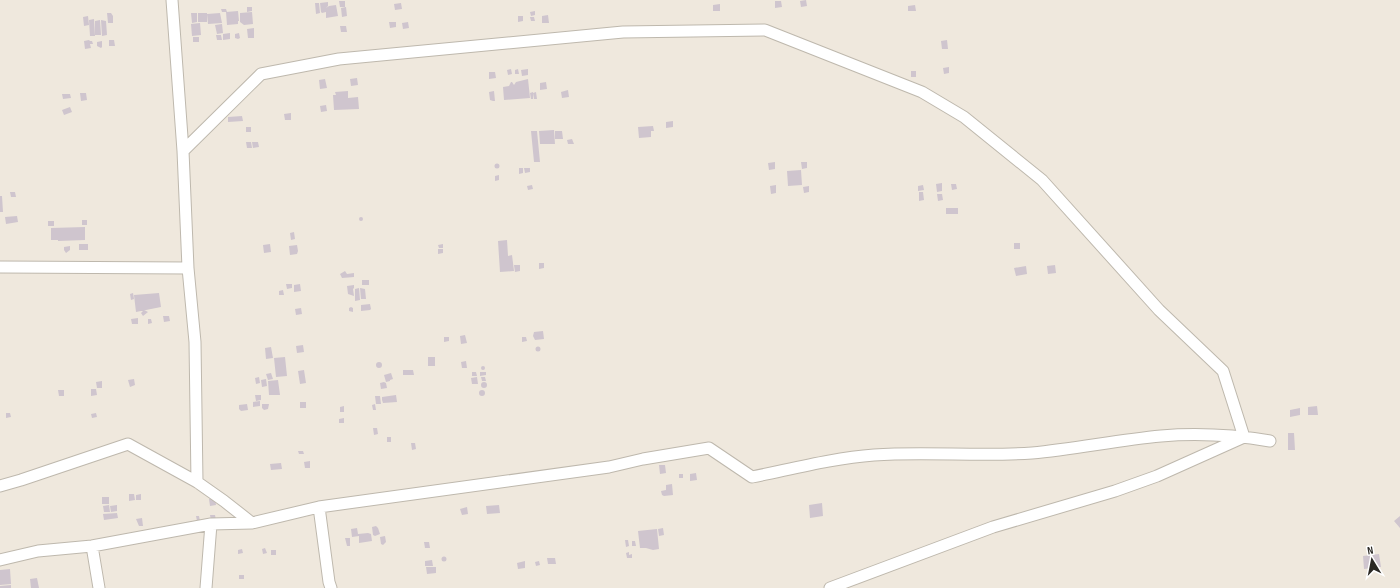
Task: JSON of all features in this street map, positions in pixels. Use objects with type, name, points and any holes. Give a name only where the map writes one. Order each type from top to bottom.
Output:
[{"type":"street","points":[[172,0],[183,151],[188,268],[195,342],[197,482]]},
{"type":"street","points":[[183,151],[261,74],[339,59],[623,32],[765,30],[922,92],[964,117],[1042,180],[1159,310],[1223,371],[1244,437]]},
{"type":"street","points":[[0,267],[188,268]]},
{"type":"street","points":[[0,560],[38,551],[92,546],[211,524],[252,523],[319,507],[609,466],[709,448],[752,477],[825,462],[872,455],[914,453],[1023,453],[1061,450],[1162,436],[1219,435],[1270,441]]},
{"type":"street","points":[[830,588],[993,527],[1115,491],[1164,473],[1244,437]]},
{"type":"street","points":[[0,486],[128,444],[197,482],[252,523]]},
{"type":"street","points":[[319,507],[331,588]]},
{"type":"street","points":[[206,588],[211,524]]},
{"type":"street","points":[[92,546],[99,588]]},
{"type":"building","points":[[806,0],[807,6],[801,7],[800,1]]},
{"type":"building","points":[[339,1],[345,1],[345,7],[340,7]]},
{"type":"building","points":[[775,1],[781,1],[782,7],[775,8]]},
{"type":"building","points":[[328,2],[326,12],[322,13],[320,3]]},
{"type":"building","points":[[315,3],[319,3],[320,13],[316,14]]},
{"type":"building","points":[[401,3],[402,9],[395,10],[394,4]]},
{"type":"building","points":[[720,4],[720,11],[713,11],[713,5]]},
{"type":"building","points":[[336,5],[338,16],[326,18],[326,8]]},
{"type":"building","points":[[915,5],[916,11],[908,11],[908,6]]},
{"type":"building","points":[[247,7],[252,7],[252,11],[247,12]]},
{"type":"building","points":[[346,7],[347,16],[342,17],[341,8]]},
{"type":"building","points":[[221,9],[226,9],[227,12],[222,12]]},
{"type":"building","points":[[238,11],[238,24],[227,25],[226,12]]},
{"type":"building","points":[[535,11],[535,15],[531,16],[530,12]]},
{"type":"building","points":[[252,12],[253,24],[244,25],[240,22],[240,13]]},
{"type":"building","points":[[107,13],[111,13],[113,16],[113,23],[108,23]]},
{"type":"building","points":[[191,13],[197,13],[197,22],[192,23]]},
{"type":"building","points":[[198,13],[207,13],[207,22],[198,22]]},
{"type":"building","points":[[220,13],[222,23],[208,24],[207,14]]},
{"type":"building","points":[[548,15],[549,23],[542,23],[542,16]]},
{"type":"building","points":[[88,16],[89,25],[84,26],[83,17]]},
{"type":"building","points":[[518,16],[523,16],[523,21],[518,22]]},
{"type":"building","points":[[530,17],[534,17],[535,21],[531,21]]},
{"type":"building","points":[[94,19],[95,36],[90,36],[89,20]]},
{"type":"building","points":[[100,20],[101,35],[95,35],[95,21]]},
{"type":"building","points":[[101,20],[106,21],[107,35],[102,36]]},
{"type":"building","points":[[389,22],[396,22],[396,27],[390,28]]},
{"type":"building","points":[[408,22],[409,28],[403,29],[402,23]]},
{"type":"building","points":[[200,23],[201,35],[192,36],[191,24]]},
{"type":"building","points":[[222,24],[223,33],[217,34],[215,25]]},
{"type":"building","points":[[340,26],[346,26],[347,32],[341,32]]},
{"type":"building","points":[[254,28],[254,38],[248,38],[247,29]]},
{"type":"building","points":[[230,33],[230,39],[223,40],[223,34]]},
{"type":"building","points":[[239,33],[240,38],[235,38],[235,34]]},
{"type":"building","points":[[216,35],[221,35],[222,40],[217,40]]},
{"type":"building","points":[[193,37],[199,37],[199,42],[193,42]]},
{"type":"building","points":[[109,40],[114,40],[115,46],[109,46]]},
{"type":"building","points":[[947,40],[948,49],[942,49],[941,41]]},
{"type":"building","points":[[84,41],[92,41],[93,44],[90,44],[91,48],[85,49]]},
{"type":"building","points":[[102,41],[101,48],[97,46],[97,42]]},
{"type":"building","points":[[949,67],[949,73],[944,74],[943,68]]},
{"type":"building","points":[[511,69],[512,74],[508,75],[507,70]]},
{"type":"building","points":[[518,69],[519,74],[515,74],[515,70]]},
{"type":"building","points":[[528,69],[528,75],[522,76],[521,70]]},
{"type":"building","points":[[911,71],[916,71],[916,77],[911,77]]},
{"type":"building","points":[[489,72],[495,72],[496,78],[489,79]]},
{"type":"building","points":[[357,78],[358,85],[351,86],[350,79]]},
{"type":"building","points":[[325,79],[327,88],[320,89],[319,80]]},
{"type":"building","points":[[528,79],[530,98],[504,100],[503,87],[509,86],[511,82],[514,85],[516,82]]},
{"type":"building","points":[[546,82],[547,89],[540,90],[540,83]]},
{"type":"building","points":[[568,90],[569,97],[562,98],[561,92]]},
{"type":"building","points":[[348,91],[348,98],[358,97],[359,109],[334,110],[333,95],[336,95],[335,92]]},
{"type":"building","points":[[494,91],[495,101],[493,101],[490,100],[489,92]]},
{"type":"building","points":[[533,92],[533,99],[531,99],[530,93]]},
{"type":"building","points":[[536,92],[537,99],[534,99],[533,93]]},
{"type":"building","points":[[80,93],[86,93],[87,100],[81,101]]},
{"type":"building","points":[[62,94],[70,94],[71,98],[63,99]]},
{"type":"building","points":[[326,105],[327,111],[321,112],[320,106]]},
{"type":"building","points":[[70,107],[72,112],[64,115],[62,110]]},
{"type":"building","points":[[291,113],[291,120],[285,120],[284,114]]},
{"type":"building","points":[[242,116],[243,121],[228,122],[228,117]]},
{"type":"building","points":[[673,121],[673,127],[666,128],[666,122]]},
{"type":"building","points":[[653,126],[654,131],[651,131],[651,137],[639,138],[638,127]]},
{"type":"building","points":[[246,127],[251,127],[251,132],[246,132]]},
{"type":"building","points":[[554,130],[555,144],[540,144],[539,131]]},
{"type":"building","points":[[531,131],[537,131],[540,162],[534,162]]},
{"type":"building","points":[[555,131],[562,131],[563,139],[555,139]]},
{"type":"building","points":[[572,139],[574,144],[568,144],[567,140]]},
{"type":"building","points":[[246,142],[251,142],[252,148],[247,148]]},
{"type":"building","points":[[252,142],[258,142],[259,147],[253,148]]},
{"type":"building","points":[[775,162],[775,169],[769,170],[768,163]]},
{"type":"building","points":[[801,162],[807,162],[807,168],[802,169]]},
{"type":"building","points":[[495,164],[499,164],[499,168],[495,168]]},
{"type":"building","points":[[519,168],[523,168],[523,173],[519,174]]},
{"type":"building","points":[[524,168],[530,168],[530,172],[525,173]]},
{"type":"building","points":[[801,170],[802,185],[788,186],[787,171]]},
{"type":"building","points":[[499,175],[499,180],[495,181],[495,176]]},
{"type":"building","points":[[942,183],[942,191],[937,192],[936,184]]},
{"type":"building","points":[[951,184],[956,184],[957,189],[952,190]]},
{"type":"building","points":[[532,185],[533,189],[528,190],[527,186]]},
{"type":"building","points":[[776,185],[776,193],[771,194],[770,186]]},
{"type":"building","points":[[923,185],[924,190],[918,191],[918,186]]},
{"type":"building","points":[[809,186],[809,192],[804,193],[803,187]]},
{"type":"building","points":[[10,192],[15,192],[16,197],[11,197]]},
{"type":"building","points":[[919,192],[923,192],[924,200],[919,201]]},
{"type":"building","points":[[937,194],[942,194],[943,200],[938,201]]},
{"type":"building","points":[[0,196],[2,196],[3,212],[0,212]]},
{"type":"building","points":[[946,208],[958,208],[958,214],[946,214]]},
{"type":"building","points":[[17,216],[18,222],[6,224],[5,217]]},
{"type":"building","points":[[359,217],[363,217],[363,221],[359,221]]},
{"type":"building","points":[[82,220],[87,220],[87,225],[82,225]]},
{"type":"building","points":[[48,221],[54,221],[54,226],[48,226]]},
{"type":"building","points":[[85,227],[85,240],[51,240],[51,228]]},
{"type":"building","points":[[294,232],[295,239],[291,240],[290,233]]},
{"type":"building","points":[[507,240],[508,256],[512,255],[514,271],[500,272],[498,241]]},
{"type":"building","points":[[1014,243],[1020,243],[1020,249],[1014,249]]},
{"type":"building","points":[[79,244],[88,244],[88,250],[79,250]]},
{"type":"building","points":[[270,244],[271,252],[264,253],[263,245]]},
{"type":"building","points":[[443,244],[443,248],[439,248],[438,245]]},
{"type":"building","points":[[297,245],[297,254],[290,255],[289,246]]},
{"type":"building","points":[[70,246],[70,250],[66,253],[64,247]]},
{"type":"building","points":[[438,249],[443,249],[443,253],[438,254]]},
{"type":"building","points":[[539,263],[544,263],[544,268],[539,269]]},
{"type":"building","points":[[514,265],[520,265],[520,271],[515,272]]},
{"type":"building","points":[[1055,265],[1056,273],[1048,274],[1047,266]]},
{"type":"building","points":[[1026,266],[1027,274],[1016,276],[1014,268]]},
{"type":"building","points":[[345,271],[347,274],[354,273],[354,277],[342,278],[340,274]]},
{"type":"building","points":[[362,280],[369,280],[369,285],[362,285]]},
{"type":"building","points":[[286,284],[292,284],[292,288],[287,289]]},
{"type":"building","points":[[300,284],[301,291],[294,292],[294,285]]},
{"type":"building","points":[[354,285],[354,296],[348,294],[347,286]]},
{"type":"building","points":[[359,288],[360,300],[355,301],[355,289]]},
{"type":"building","points":[[360,288],[365,289],[366,299],[361,299]]},
{"type":"building","points":[[283,290],[284,295],[279,295],[279,291]]},
{"type":"building","points":[[133,293],[134,299],[131,300],[130,294]]},
{"type":"building","points":[[159,293],[161,307],[136,312],[134,295]]},
{"type":"building","points":[[370,304],[370,310],[361,311],[361,305]]},
{"type":"building","points":[[301,308],[302,314],[296,315],[295,309]]},
{"type":"building","points":[[349,308],[353,308],[353,312],[349,311]]},
{"type":"building","points":[[144,310],[148,312],[143,316],[141,313]]},
{"type":"building","points":[[163,316],[169,316],[170,321],[164,322]]},
{"type":"building","points":[[138,318],[138,324],[132,324],[131,319]]},
{"type":"building","points":[[148,319],[151,319],[152,323],[148,324]]},
{"type":"building","points":[[543,331],[544,339],[535,340],[533,336],[534,332]]},
{"type":"building","points":[[465,335],[467,343],[461,344],[460,336]]},
{"type":"building","points":[[444,337],[449,337],[449,341],[444,342]]},
{"type":"building","points":[[522,337],[526,337],[527,341],[522,342]]},
{"type":"building","points":[[303,345],[304,352],[297,353],[296,346]]},
{"type":"building","points":[[538,346],[541,349],[538,352],[535,349]]},
{"type":"building","points":[[271,347],[273,358],[266,359],[265,348]]},
{"type":"building","points":[[285,357],[287,376],[276,377],[274,358]]},
{"type":"building","points":[[428,357],[435,357],[435,366],[428,366]]},
{"type":"building","points":[[466,361],[467,368],[462,368],[461,362]]},
{"type":"building","points":[[379,362],[382,365],[379,368],[376,365]]},
{"type":"building","points":[[481,366],[485,366],[485,370],[481,370]]},
{"type":"building","points":[[304,370],[306,383],[300,384],[298,371]]},
{"type":"building","points":[[403,370],[413,370],[414,375],[403,375]]},
{"type":"building","points":[[472,372],[476,372],[477,376],[472,376]]},
{"type":"building","points":[[480,372],[486,372],[486,375],[480,376]]},
{"type":"building","points":[[271,373],[273,379],[268,380],[266,374]]},
{"type":"building","points":[[391,373],[393,379],[386,382],[384,375]]},
{"type":"building","points":[[259,377],[260,383],[256,384],[255,378]]},
{"type":"building","points":[[477,377],[478,384],[472,384],[471,378]]},
{"type":"building","points":[[481,377],[485,377],[486,381],[482,381]]},
{"type":"building","points":[[134,379],[135,385],[130,387],[128,380]]},
{"type":"building","points":[[266,379],[267,386],[262,387],[261,380]]},
{"type":"building","points":[[278,380],[280,395],[269,395],[268,381]]},
{"type":"building","points":[[102,381],[102,388],[97,388],[96,382]]},
{"type":"building","points":[[484,382],[487,385],[484,388],[481,385]]},
{"type":"building","points":[[380,383],[386,383],[387,388],[381,389]]},
{"type":"building","points":[[91,389],[96,389],[97,395],[91,396]]},
{"type":"building","points":[[58,390],[64,390],[64,396],[59,396]]},
{"type":"building","points":[[482,390],[485,393],[482,396],[479,393]]},
{"type":"building","points":[[255,395],[261,395],[261,400],[256,401]]},
{"type":"building","points":[[396,395],[397,402],[383,403],[382,397]]},
{"type":"building","points":[[375,396],[380,396],[381,404],[376,404]]},
{"type":"building","points":[[260,401],[260,406],[253,407],[253,402]]},
{"type":"building","points":[[300,402],[306,402],[306,408],[300,408]]},
{"type":"building","points":[[247,404],[248,410],[241,411],[239,409],[239,405]]},
{"type":"building","points":[[262,404],[269,404],[268,409],[264,410],[262,408]]},
{"type":"building","points":[[375,404],[376,410],[373,410],[372,405]]},
{"type":"building","points":[[344,406],[344,412],[340,412],[340,407]]},
{"type":"building","points":[[1317,406],[1318,415],[1308,415],[1308,407]]},
{"type":"building","points":[[1300,408],[1300,415],[1290,417],[1290,410]]},
{"type":"building","points":[[6,413],[10,413],[11,417],[6,418]]},
{"type":"building","points":[[96,413],[97,417],[92,418],[91,414]]},
{"type":"building","points":[[344,418],[344,423],[339,423],[339,419]]},
{"type":"building","points":[[373,428],[377,428],[378,434],[374,435]]},
{"type":"building","points":[[1288,433],[1294,433],[1295,450],[1288,450]]},
{"type":"building","points":[[387,437],[391,437],[391,442],[387,442]]},
{"type":"building","points":[[411,443],[415,443],[416,449],[412,450]]},
{"type":"building","points":[[298,451],[303,451],[304,454],[299,454]]},
{"type":"building","points":[[310,461],[310,468],[305,468],[304,462]]},
{"type":"building","points":[[281,463],[282,469],[271,470],[270,464]]},
{"type":"building","points":[[659,465],[665,465],[666,473],[660,474]]},
{"type":"building","points":[[696,473],[697,480],[690,481],[690,474]]},
{"type":"building","points":[[679,474],[683,474],[683,478],[679,478]]},
{"type":"building","points":[[672,484],[673,495],[662,495],[661,491],[666,490],[666,485]]},
{"type":"building","points":[[129,494],[134,494],[135,500],[129,501]]},
{"type":"building","points":[[141,494],[141,500],[136,500],[136,495]]},
{"type":"building","points":[[102,497],[109,497],[109,504],[102,504]]},
{"type":"building","points":[[209,499],[215,499],[216,505],[210,506]]},
{"type":"building","points":[[822,503],[823,516],[810,518],[809,505]]},
{"type":"building","points":[[109,505],[110,512],[104,512],[103,506]]},
{"type":"building","points":[[117,505],[117,511],[111,512],[110,506]]},
{"type":"building","points":[[499,505],[500,513],[487,514],[486,506]]},
{"type":"building","points":[[467,507],[468,514],[462,515],[460,509]]},
{"type":"building","points":[[117,513],[118,518],[104,520],[103,514]]},
{"type":"building","points":[[210,515],[215,515],[216,520],[211,520]]},
{"type":"building","points":[[196,516],[199,516],[200,521],[197,521]]},
{"type":"building","points":[[1400,516],[1400,528],[1394,521]]},
{"type":"building","points":[[142,518],[143,526],[139,526],[136,519]]},
{"type":"building","points":[[376,526],[380,534],[375,536],[373,535],[372,527]]},
{"type":"building","points":[[357,528],[358,534],[371,534],[372,541],[359,543],[359,536],[352,537],[351,529]]},
{"type":"building","points":[[663,528],[664,535],[659,536],[658,529]]},
{"type":"building","points":[[657,529],[659,549],[653,550],[640,548],[638,531]]},
{"type":"building","points":[[385,536],[386,542],[383,545],[381,544],[380,537]]},
{"type":"building","points":[[345,538],[350,538],[350,546],[347,546]]},
{"type":"building","points":[[625,540],[628,540],[629,546],[626,547]]},
{"type":"building","points":[[632,541],[635,541],[636,546],[632,546]]},
{"type":"building","points":[[424,542],[429,542],[430,548],[425,548]]},
{"type":"building","points":[[265,548],[267,553],[263,554],[262,549]]},
{"type":"building","points":[[242,549],[243,553],[238,554],[238,550]]},
{"type":"building","points":[[271,550],[276,550],[276,555],[271,555]]},
{"type":"building","points":[[629,552],[629,555],[632,554],[632,558],[627,558],[626,553]]},
{"type":"building","points":[[1379,554],[1381,567],[1364,569],[1363,556]]},
{"type":"building","points":[[442,557],[446,557],[446,561],[442,561]]},
{"type":"building","points":[[547,558],[555,558],[556,564],[548,564]]},
{"type":"building","points":[[432,560],[433,566],[425,566],[425,561]]},
{"type":"building","points":[[525,561],[525,568],[518,569],[517,563]]},
{"type":"building","points":[[539,561],[540,565],[536,566],[535,562]]},
{"type":"building","points":[[426,567],[436,567],[436,573],[427,574]]},
{"type":"building","points":[[10,569],[11,584],[0,585],[0,570]]},
{"type":"building","points":[[239,575],[244,575],[244,579],[239,579]]},
{"type":"building","points":[[37,578],[39,588],[31,588],[30,579]]},
{"type":"building","points":[[11,585],[11,588],[0,588],[0,586]]}]
